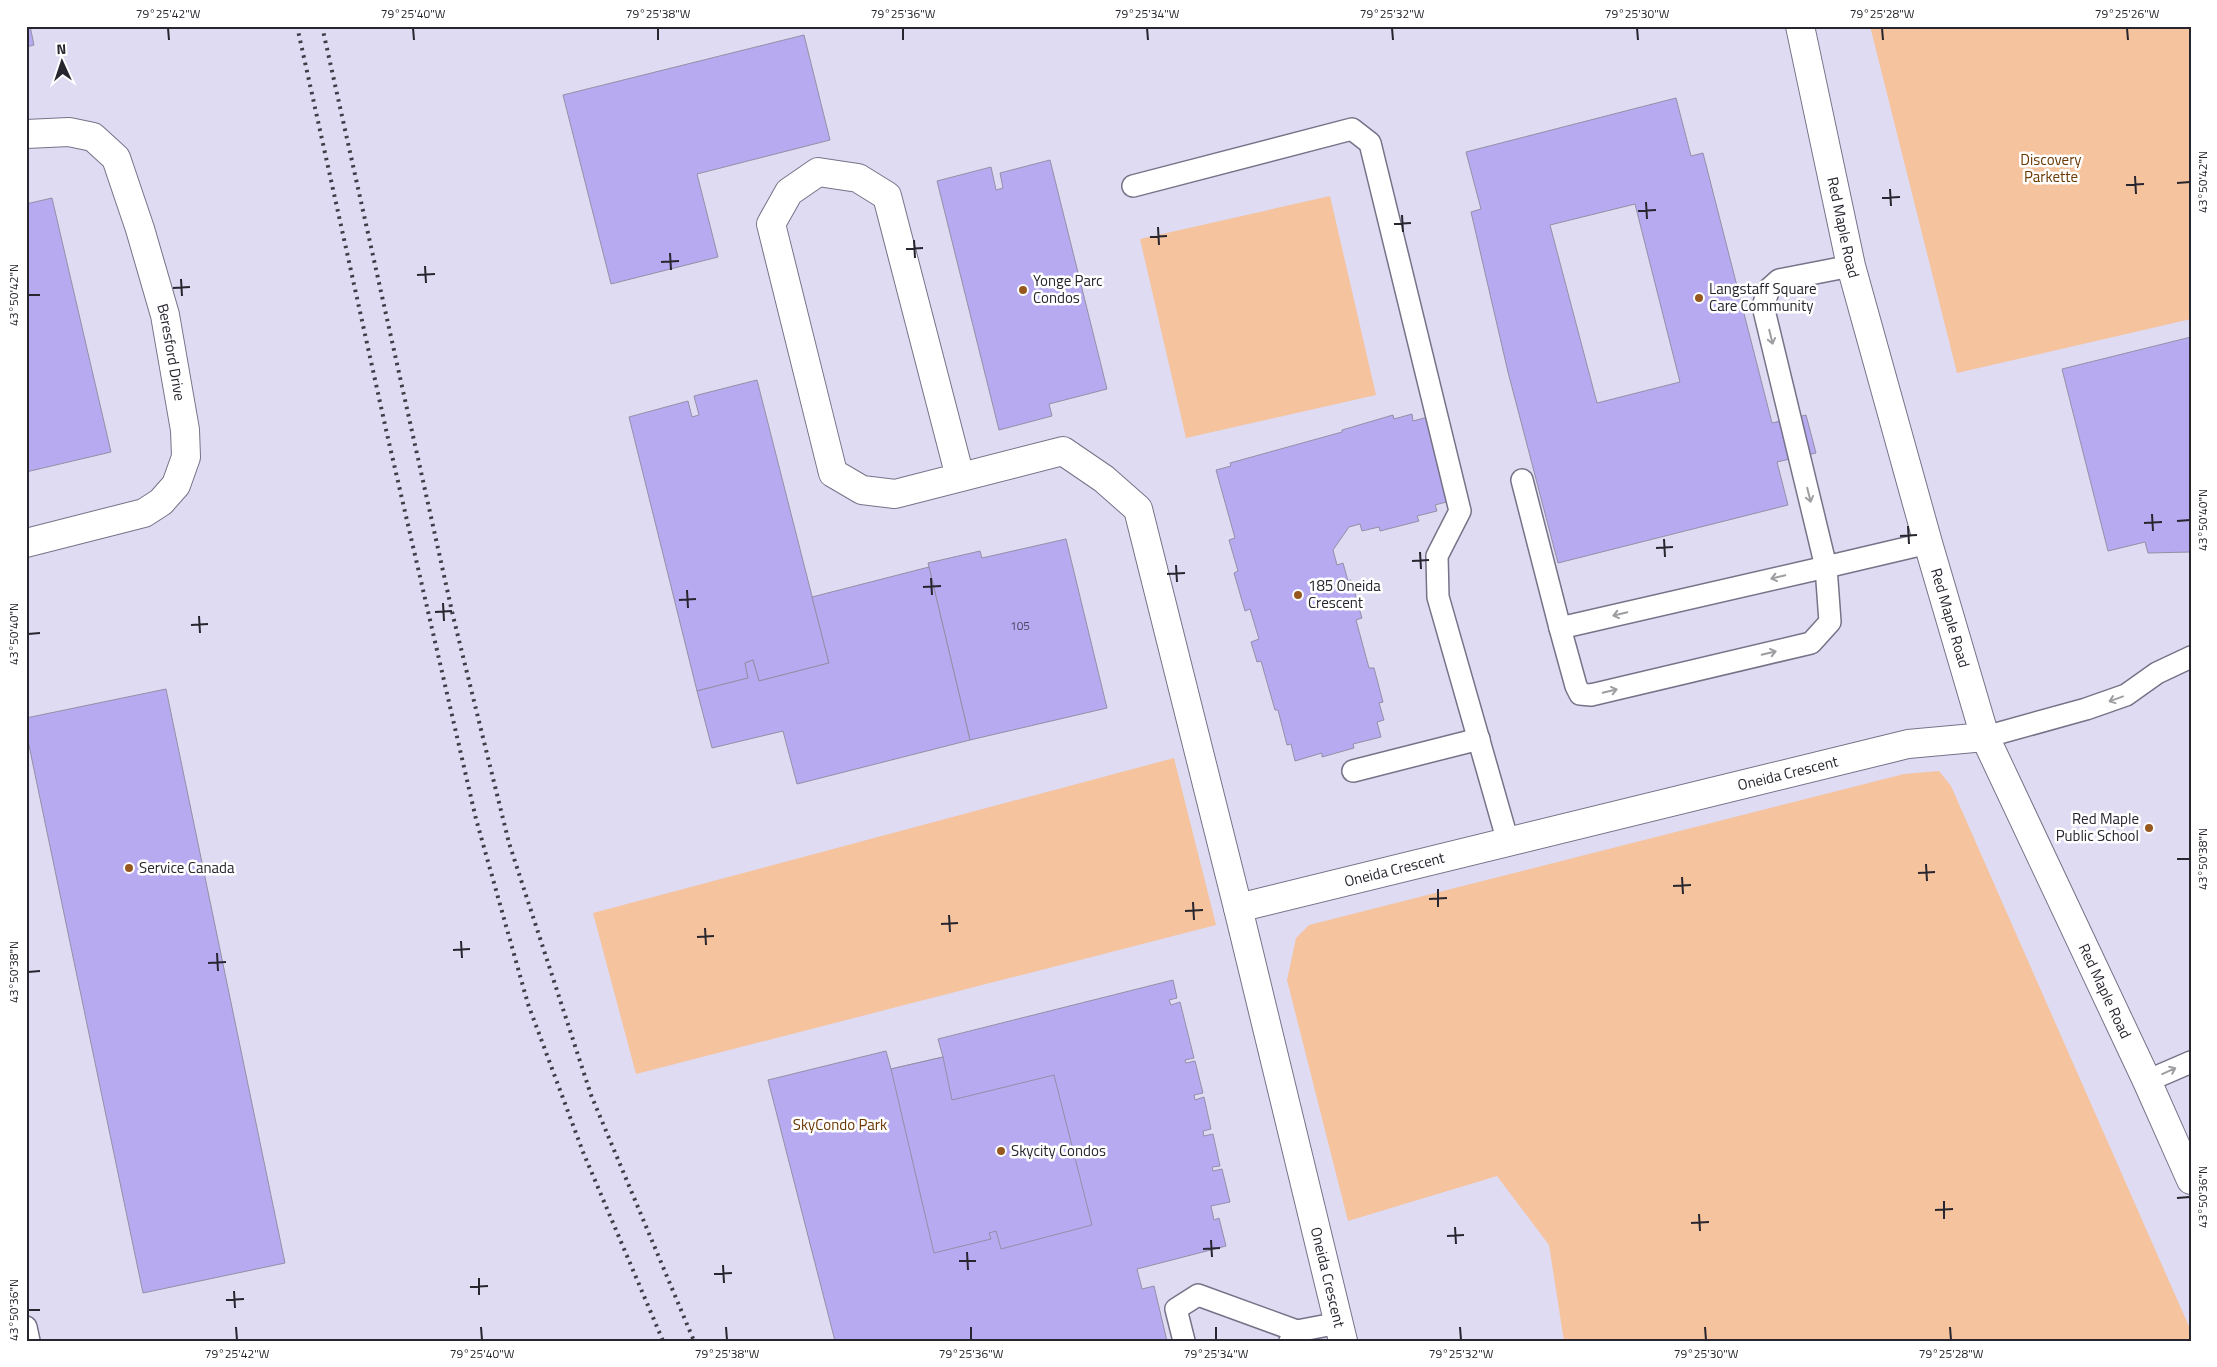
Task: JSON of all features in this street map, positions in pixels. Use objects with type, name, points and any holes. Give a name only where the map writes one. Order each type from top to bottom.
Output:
[{"type":"street","name":"Red Maple Road","points":[[1800,26],[1851,266],[1928,543],[1985,737],[2147,1081],[2191,1180]]},
{"type":"street","name":"Beresford Drive","points":[[26,134],[69,132],[93,137],[116,158],[140,229],[165,315],[185,430],[186,457],[176,485],[160,502],[144,513],[26,543]]},
{"type":"street","points":[[960,477],[887,196],[858,178],[818,172],[790,192],[771,224],[833,473],[862,490],[895,494],[1063,451],[1104,479],[1138,509],[1238,908]]},
{"type":"street","name":"Oneida Crescent","points":[[1341,1332],[1238,908],[1908,744],[1985,737]]},
{"type":"lane","points":[[1133,186],[1352,129],[1370,144],[1460,511],[1437,556],[1438,597],[1508,842]]},
{"type":"lane","points":[[1522,480],[1560,628],[1576,686],[1580,694],[1591,695],[1811,643],[1830,622],[1826,566],[1763,306],[1769,289],[1779,280],[1851,266]]},
{"type":"lane","points":[[1560,628],[1928,543]]},
{"type":"lane","points":[[1985,737],[2086,709],[2126,695],[2157,673],[2191,657]]},
{"type":"lane","points":[[1353,771],[1479,739]]},
{"type":"lane","points":[[2147,1081],[2191,1062]]},
{"type":"lane","points":[[1184,1341],[1176,1309],[1198,1295],[1293,1336],[1341,1332]]},
{"type":"lane","points":[[26,1328],[29,1341]]},
{"type":"green space","name":"Discovery Parkette","points":[[1870,26],[2191,26],[2191,319],[1957,373]]},
{"type":"green space","points":[[1330,196],[1376,395],[1186,438],[1140,239]]},
{"type":"green space","points":[[1174,758],[1216,925],[636,1074],[593,913]]},
{"type":"green space","points":[[1939,771],[1951,786],[2191,1331],[2191,1341],[1564,1341],[1549,1245],[1497,1176],[1348,1221],[1287,980],[1296,938],[1309,925],[1904,774]]},
{"type":"building","points":[[26,26],[30,26],[34,45],[26,47]]},
{"type":"building","points":[[804,35],[830,140],[697,174],[718,257],[611,284],[563,95]]},
{"type":"building","name":"Langstaff Square Care Community","points":[[1676,98],[1691,156],[1703,153],[1772,423],[1806,415],[1816,453],[1777,462],[1788,505],[1558,563],[1508,372],[1471,212],[1481,209],[1466,152]],"holes":[[[1635,204],[1680,382],[1597,403],[1550,225]]]},
{"type":"building","name":"Yonge Parc Condos","points":[[1050,160],[1107,389],[1049,404],[1052,416],[999,430],[937,181],[991,167],[996,190],[1003,188],[1000,173]]},
{"type":"building","points":[[52,198],[111,452],[26,472],[26,204]]},
{"type":"building","points":[[2191,337],[2191,552],[2148,553],[2145,542],[2108,551],[2062,369]]},
{"type":"building","points":[[757,380],[829,663],[759,681],[753,660],[745,663],[748,678],[697,691],[629,417],[688,401],[692,417],[699,415],[694,396]]},
{"type":"building","name":"185 Oneida Crescent","points":[[1412,414],[1413,421],[1428,417],[1450,501],[1435,505],[1437,511],[1417,516],[1419,521],[1380,531],[1379,527],[1362,531],[1360,524],[1349,527],[1333,550],[1337,565],[1343,563],[1348,581],[1351,580],[1362,618],[1356,620],[1369,668],[1374,668],[1383,702],[1379,703],[1384,720],[1377,722],[1381,737],[1353,744],[1354,748],[1322,757],[1322,753],[1295,761],[1291,744],[1287,745],[1278,710],[1275,710],[1261,661],[1257,662],[1251,642],[1259,639],[1250,609],[1245,611],[1234,573],[1238,571],[1229,540],[1235,538],[1216,470],[1231,466],[1230,463],[1342,432],[1342,430],[1393,415],[1394,419]]},
{"type":"building","points":[[1066,539],[1107,708],[970,740],[928,563],[980,551],[982,558]]},
{"type":"building","points":[[929,567],[970,740],[797,784],[783,731],[712,748],[697,691],[748,678],[745,663],[753,660],[759,681],[829,663],[812,597]]},
{"type":"building","name":"Service Canada","points":[[166,689],[285,1263],[143,1293],[26,731],[26,718]]},
{"type":"building","name":"Skycity Condos","points":[[1173,980],[1177,998],[1169,1000],[1171,1005],[1180,1002],[1194,1058],[1185,1060],[1186,1063],[1195,1061],[1203,1093],[1194,1095],[1195,1100],[1204,1097],[1211,1129],[1203,1131],[1204,1136],[1213,1134],[1220,1166],[1212,1167],[1213,1171],[1222,1169],[1230,1202],[1211,1206],[1214,1220],[1219,1218],[1226,1246],[1137,1269],[1142,1289],[1154,1286],[1167,1341],[835,1341],[768,1080],[886,1051],[891,1069],[943,1057],[938,1039]]},
{"type":"building","points":[[943,1057],[952,1100],[1054,1075],[1092,1225],[1001,1249],[996,1231],[989,1233],[991,1239],[934,1253],[891,1069]]},
{"type":"railway","points":[[297,26],[387,434],[476,819],[528,1004],[583,1152],[663,1341]]},
{"type":"railway","points":[[322,26],[453,616],[509,843],[591,1095],[694,1341]]},
{"type":"place","name":"Yonge Parc Condos","points":[[1023,290]]},
{"type":"place","name":"Langstaff Square Care Community","points":[[1699,298]]},
{"type":"place","name":"185 Oneida Crescent","points":[[1298,595]]},
{"type":"place","name":"Red Maple Public School","points":[[2149,828]]},
{"type":"place","name":"Service Canada","points":[[129,868]]},
{"type":"place","name":"Skycity Condos","points":[[1001,1151]]},
{"type":"park label","name":"SkyCondo Park","points":[[840,1125]]}]
